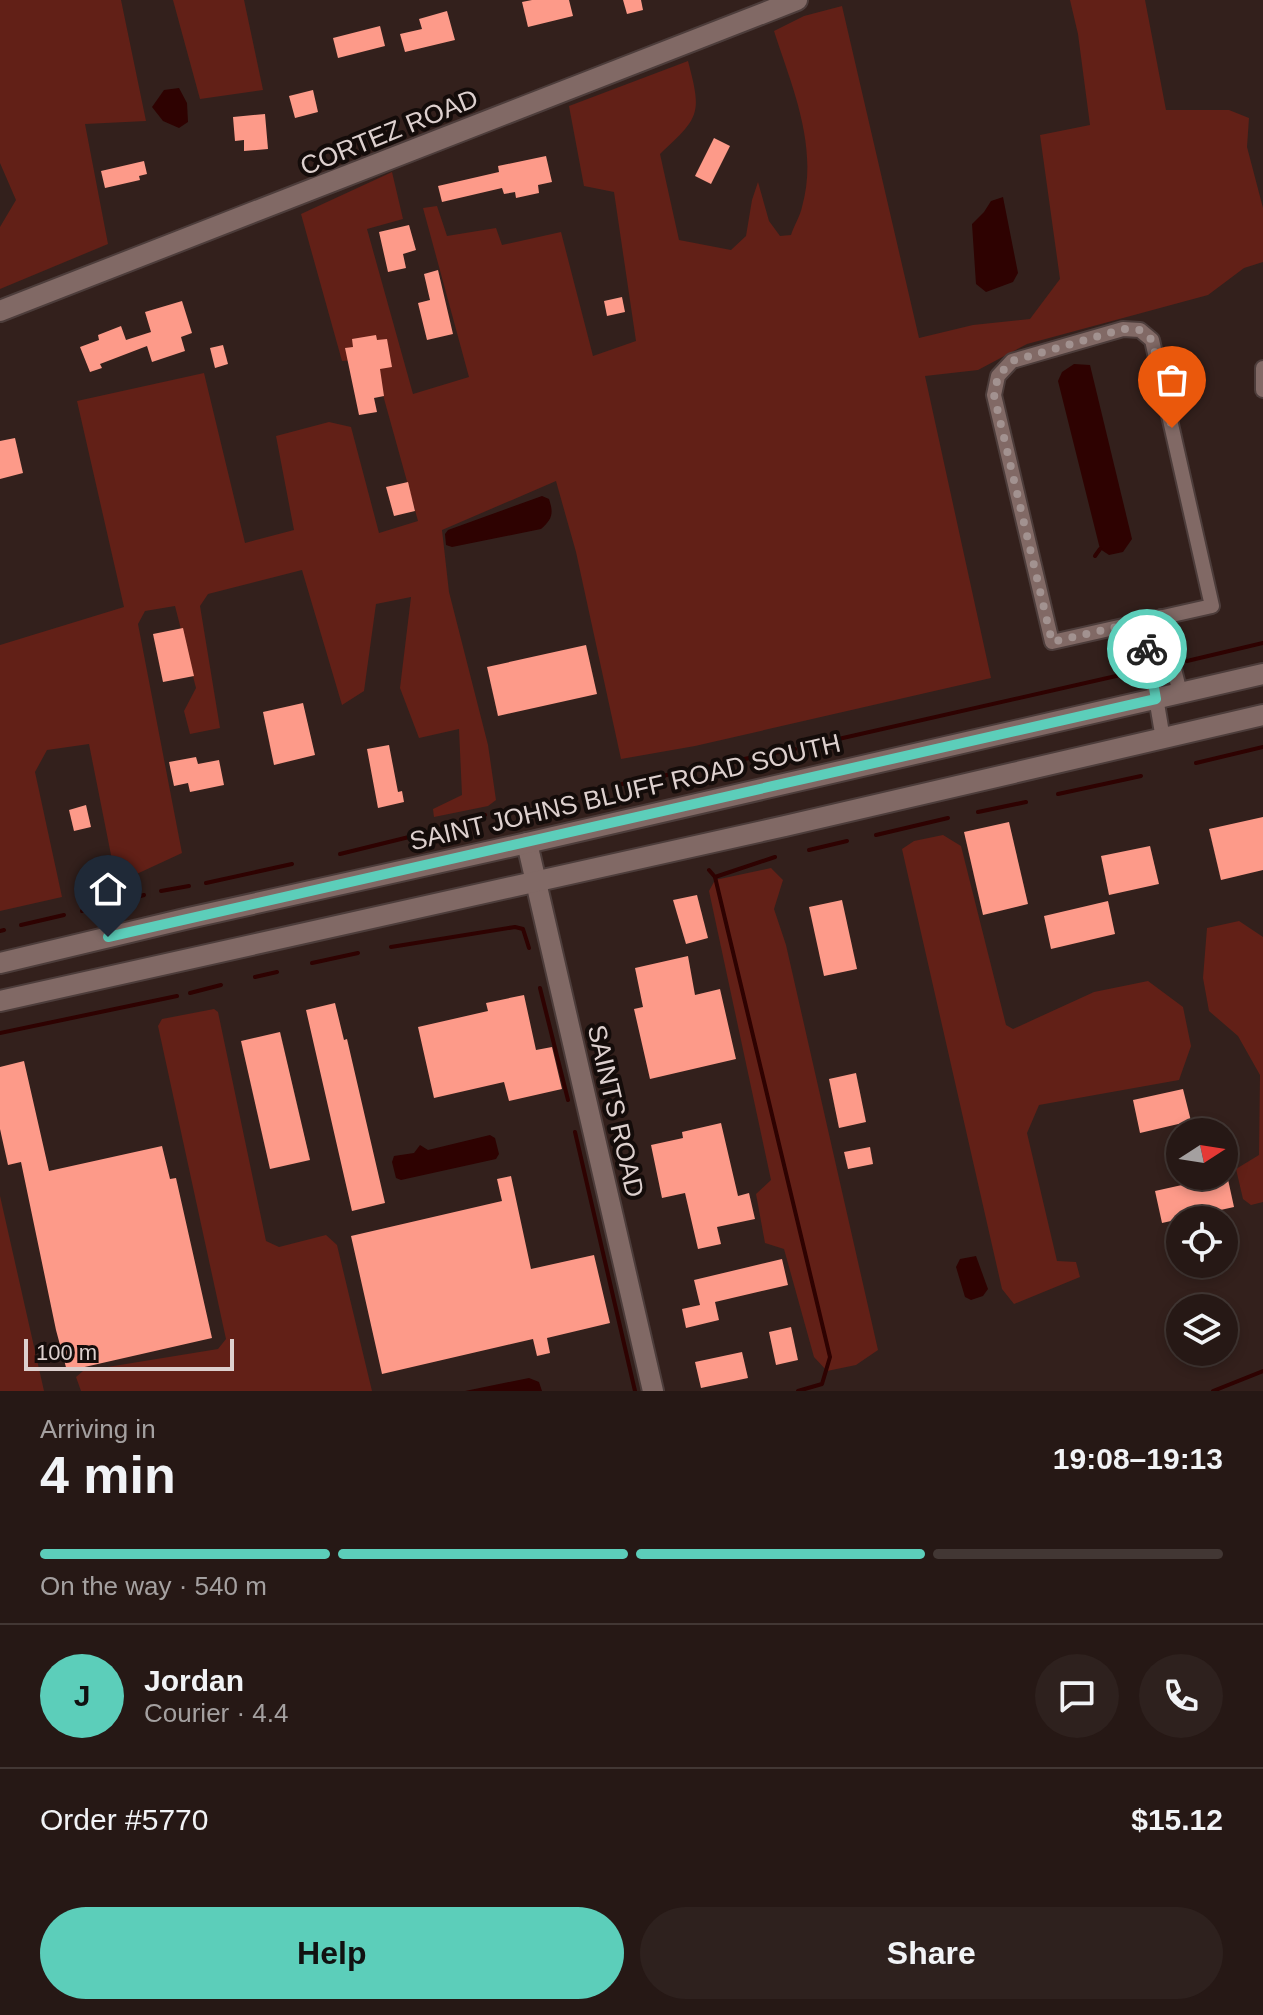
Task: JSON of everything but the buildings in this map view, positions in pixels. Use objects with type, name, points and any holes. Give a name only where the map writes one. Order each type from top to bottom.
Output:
[{"type":"main road","name":"CORTEZ ROAD","points":[[0,311],[797,0]]},
{"type":"main road","name":"SAINT JOHNS BLUFF ROAD SOUTH","points":[[0,963],[1263,674]]},
{"type":"main road","points":[[0,1001],[1263,715]]},
{"type":"main road","name":"SAINTS ROAD","points":[[527,843],[653,1391]]},
{"type":"street","points":[[1123,329],[1140,330],[1152,340],[1212,606],[1161,617],[1052,642],[994,395],[998,376],[1012,361],[1123,329]]},
{"type":"street","points":[[1263,368],[1263,390]]},
{"type":"street","points":[[1161,617],[1180,693]]},
{"type":"street","points":[[1143,621],[1163,739]]},
{"type":"shaded area","points":[[0,0],[121,0],[146,121],[85,124],[108,244],[0,289],[0,227],[16,200],[0,163]]},
{"type":"shaded area","points":[[173,0],[244,0],[263,90],[200,99]]},
{"type":"shaded area","points":[[1070,0],[1145,0],[1166,110],[1229,110],[1249,118],[1247,147],[1263,208],[1263,262],[1244,268],[1208,295],[1027,344],[978,370],[925,376],[991,678],[695,746],[621,759],[576,552],[556,481],[442,530],[449,592],[488,745],[496,800],[488,806],[434,817],[433,809],[462,795],[459,729],[419,738],[400,688],[411,597],[376,604],[364,691],[342,705],[302,570],[208,594],[200,606],[220,728],[190,734],[184,711],[196,688],[175,606],[145,611],[138,624],[182,853],[128,878],[115,875],[89,744],[47,750],[35,772],[62,897],[0,911],[0,645],[124,607],[77,401],[204,373],[245,543],[294,530],[276,436],[329,422],[351,427],[379,533],[418,521],[373,359],[342,361],[301,214],[392,172],[403,219],[367,229],[413,394],[469,377],[423,208],[437,206],[447,236],[496,228],[502,245],[561,232],[593,356],[636,341],[614,192],[584,186],[569,106],[688,61],[695,93],[694,114],[683,131],[660,154],[679,240],[731,250],[746,236],[758,182],[769,221],[780,236],[791,235],[802,207],[807,162],[801,118],[774,31],[804,16],[842,6],[919,338],[973,325],[1030,319],[1060,279],[1040,135],[1090,125],[1078,34]]},
{"type":"shaded area","points":[[179,88],[187,103],[188,122],[179,128],[163,121],[152,107],[164,90]]},
{"type":"shaded area","points":[[1003,197],[1018,273],[1013,282],[986,292],[976,284],[972,224],[991,201]]},
{"type":"shaded area","points":[[1074,364],[1090,365],[1132,539],[1123,552],[1109,555],[1100,549],[1058,381],[1062,372]]},
{"type":"shaded area","points":[[542,496],[549,499],[552,512],[541,529],[452,547],[446,545],[445,534],[448,530]]},
{"type":"shaded area","points":[[943,835],[961,846],[1006,1025],[1013,1029],[1094,992],[1148,981],[1183,1007],[1191,1046],[1179,1080],[1039,1105],[1027,1133],[1057,1261],[1076,1262],[1080,1277],[1014,1304],[1002,1289],[902,849],[914,841]]},
{"type":"shaded area","points":[[771,868],[783,880],[774,909],[786,945],[878,1350],[856,1365],[827,1371],[814,1357],[784,1249],[765,1243],[756,1194],[771,1180],[709,891],[715,880]]},
{"type":"shaded area","points":[[1239,921],[1263,937],[1263,1202],[1251,1205],[1243,1199],[1238,1168],[1259,1155],[1260,1075],[1238,1036],[1209,1011],[1203,978],[1207,928]]},
{"type":"shaded area","points":[[214,1009],[218,1012],[266,1241],[279,1247],[326,1235],[337,1245],[372,1391],[81,1391],[76,1377],[83,1371],[218,1349],[226,1339],[158,1026],[162,1019]]},
{"type":"shaded area","points":[[490,1135],[495,1138],[499,1154],[496,1159],[401,1180],[396,1178],[392,1162],[394,1156],[414,1153],[420,1145],[428,1150]]},
{"type":"shaded area","points":[[0,1196],[44,1391],[0,1391]]},
{"type":"shaded area","points":[[976,1256],[988,1289],[983,1296],[971,1300],[965,1297],[956,1267],[960,1259]]},
{"type":"shaded area","points":[[529,1378],[539,1382],[542,1391],[465,1391]]},
{"type":"waterway","points":[[1095,556],[1100,549]]},
{"type":"waterway","points":[[1187,661],[1263,643]]},
{"type":"waterway","points":[[812,745],[1125,674]]},
{"type":"waterway","points":[[1196,763],[1263,747]]},
{"type":"waterway","points":[[729,762],[795,749]]},
{"type":"waterway","points":[[622,784],[712,766]]},
{"type":"waterway","points":[[1058,794],[1141,776]]},
{"type":"waterway","points":[[978,812],[1026,802]]},
{"type":"waterway","points":[[426,834],[485,815]]},
{"type":"waterway","points":[[876,835],[948,818]]},
{"type":"waterway","points":[[340,854],[409,837]]},
{"type":"waterway","points":[[809,850],[847,841]]},
{"type":"waterway","points":[[709,870],[715,877],[775,857]]},
{"type":"waterway","points":[[206,883],[292,864]]},
{"type":"waterway","points":[[715,877],[830,1357],[822,1384],[798,1391]]},
{"type":"waterway","points":[[161,891],[189,886]]},
{"type":"waterway","points":[[127,900],[144,895]]},
{"type":"waterway","points":[[82,911],[102,906]]},
{"type":"waterway","points":[[21,925],[64,915]]},
{"type":"waterway","points":[[391,947],[515,927],[523,929],[529,948]]},
{"type":"waterway","points":[[0,931],[4,930]]},
{"type":"waterway","points":[[312,963],[358,953]]},
{"type":"waterway","points":[[255,977],[277,972]]},
{"type":"waterway","points":[[190,993],[221,985]]},
{"type":"waterway","points":[[540,988],[568,1100]]},
{"type":"waterway","points":[[0,1033],[177,996]]},
{"type":"waterway","points":[[575,1132],[635,1391]]},
{"type":"waterway","points":[[1213,1391],[1263,1371]]},
{"type":"way so far","points":[[1147,649],[1143,621],[1052,642],[994,395],[998,376],[1012,361],[1123,329],[1140,330],[1152,340],[1172,428]]},
{"type":"route","points":[[108,937],[1156,699],[1147,649]]}]
